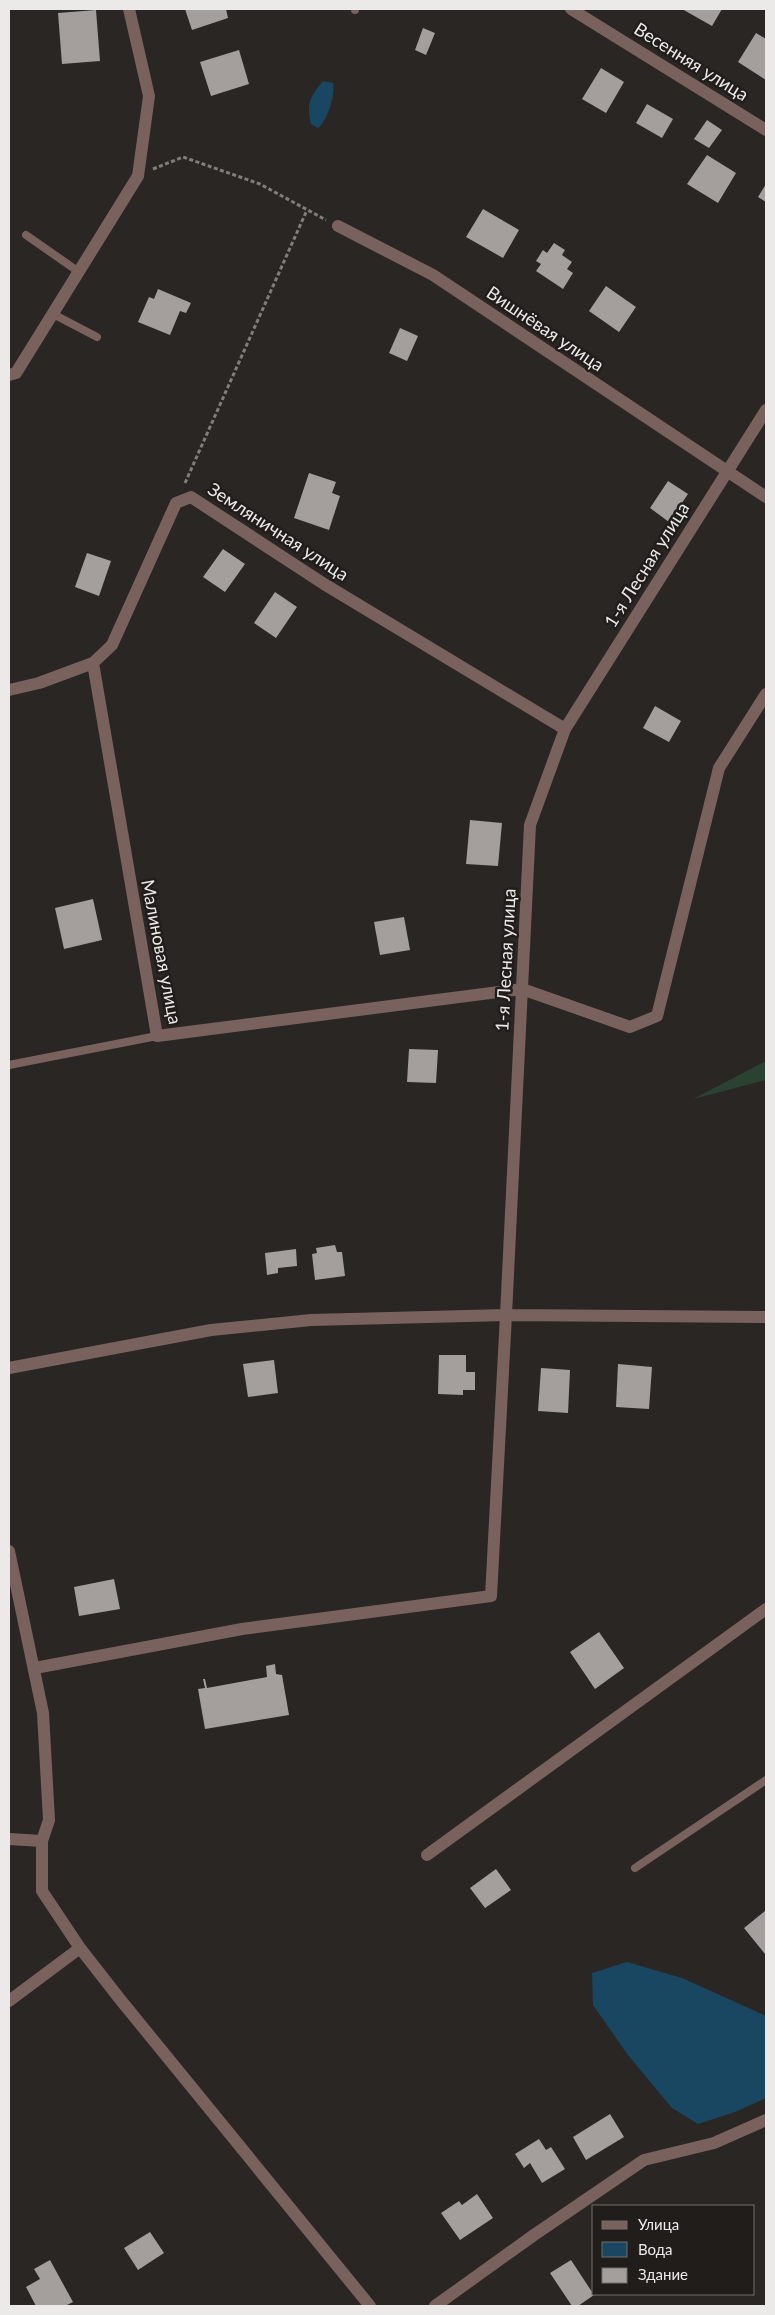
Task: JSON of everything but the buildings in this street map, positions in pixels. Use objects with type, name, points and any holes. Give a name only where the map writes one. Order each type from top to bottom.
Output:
[{"type":"street","points":[[9,376],[16,374],[138,176],[149,96],[129,9]]},
{"type":"street","name":"Весенняя улица","points":[[572,9],[766,130]]},
{"type":"street","name":"Вишнёвая улица","points":[[338,226],[434,275],[766,497]]},
{"type":"street","name":"1-я Лесная улица","points":[[35,1668],[242,1629],[491,1596],[530,825],[565,729],[766,410]]},
{"type":"street","name":"Земляничная улица","points":[[176,504],[191,497],[324,584],[565,729]]},
{"type":"street","points":[[9,690],[39,684],[93,663],[112,645],[176,504]]},
{"type":"street","name":"Малиновая улица","points":[[93,663],[157,1036],[522,989]]},
{"type":"street","points":[[522,989],[630,1027],[657,1016],[719,768],[766,694]]},
{"type":"street","points":[[9,1368],[211,1330],[310,1320],[506,1315],[766,1317]]},
{"type":"street","points":[[9,1551],[43,1713],[50,1820],[42,1841],[42,1891],[80,1948],[370,2306]]},
{"type":"street","points":[[427,1855],[766,1609]]},
{"type":"street","points":[[9,1840],[42,1841]]},
{"type":"street","points":[[9,2001],[80,1948]]},
{"type":"street","points":[[435,2306],[534,2235],[644,2160],[714,2143],[766,2120]]},
{"type":"lane","points":[[26,235],[79,272]]},
{"type":"lane","points":[[53,314],[97,337]]},
{"type":"lane","points":[[9,1065],[157,1036]]},
{"type":"lane","points":[[635,1868],[766,1780]]},
{"type":"path","points":[[138,176],[183,157],[260,184],[338,226]]},
{"type":"path","points":[[176,504],[308,210]]},
{"type":"green space","points":[[766,1061],[766,1080],[693,1099]]},
{"type":"water","points":[[323,81],[333,83],[334,88],[325,120],[318,128],[311,124],[309,105],[312,96]]},
{"type":"water","points":[[627,1962],[682,1978],[766,2016],[766,2098],[735,2112],[698,2124],[672,2108],[628,2055],[593,2005],[592,1973]]}]
